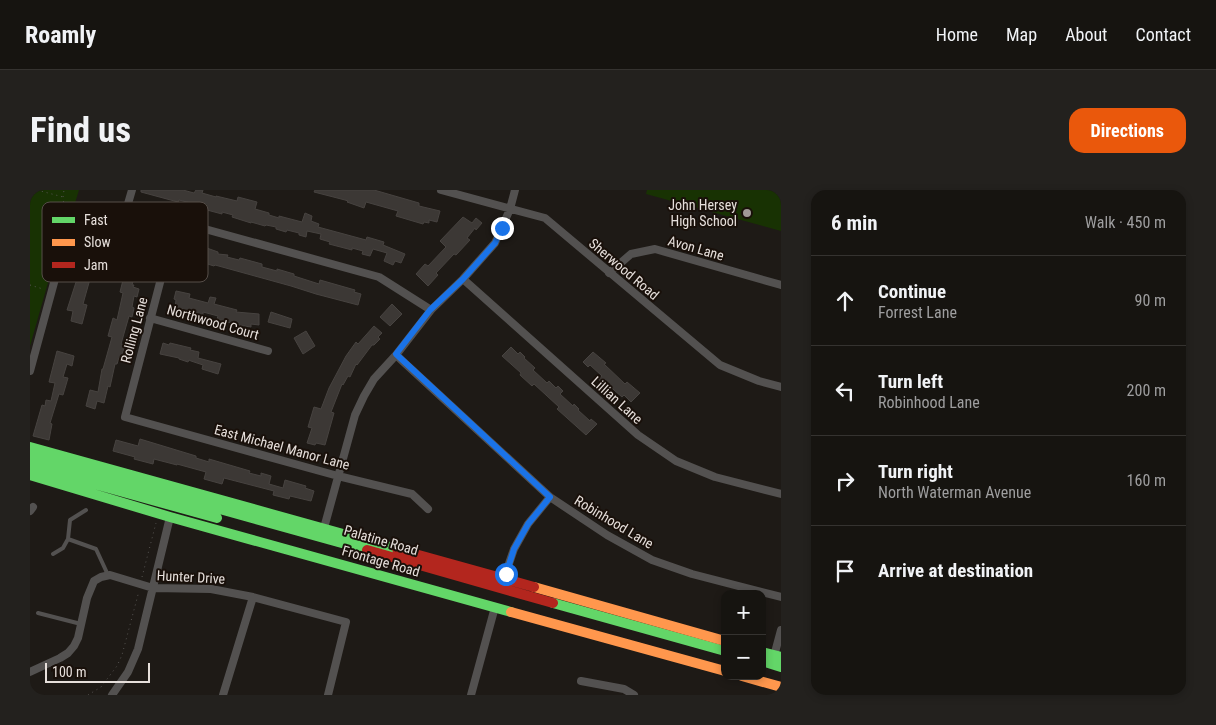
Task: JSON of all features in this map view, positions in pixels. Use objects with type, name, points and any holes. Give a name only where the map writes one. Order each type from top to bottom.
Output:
[{"type":"main road","name":"Frontage Road","points":[[30,447],[504,578],[721,641]]},
{"type":"main road","name":"Palatine Road","points":[[30,455],[721,650]]},
{"type":"main road","name":"Palatine Road","points":[[30,466],[721,659]]},
{"type":"main road","name":"Frontage Road","points":[[30,475],[169,520],[496,607],[721,670]]},
{"type":"main road","points":[[766,662],[781,666]]},
{"type":"main road","points":[[766,671],[781,675]]},
{"type":"main road","points":[[756,680],[781,687]]},
{"type":"street","name":"Sherwood Road","points":[[441,190],[545,218],[720,365],[759,381],[781,387]]},
{"type":"street","points":[[324,528],[355,415],[374,378],[396,354],[430,310],[463,279],[495,243],[510,209],[515,190]]},
{"type":"street","points":[[208,230],[379,277],[430,310]]},
{"type":"street","name":"Avon Lane","points":[[609,273],[631,254],[655,249],[781,285]]},
{"type":"street","name":"Lillian Lane","points":[[463,279],[638,435],[676,462],[715,476],[781,494]]},
{"type":"street","points":[[30,371],[54,282]]},
{"type":"street","name":"Rolling Lane","points":[[125,417],[160,282]]},
{"type":"street","name":"Northwood Court","points":[[150,318],[268,351]]},
{"type":"street","name":"Robinhood Lane","points":[[396,354],[550,497],[607,535],[652,560],[692,574],[781,597]]},
{"type":"street","name":"East Michael Manor Lane","points":[[125,417],[338,476],[412,494],[428,509]]},
{"type":"street","points":[[504,578],[514,549],[528,524],[550,497]]},
{"type":"street","points":[[112,695],[128,672],[138,649],[169,520]]},
{"type":"street","points":[[30,672],[60,658],[74,646],[78,638],[87,598],[94,581],[108,575]]},
{"type":"street","name":"Hunter Drive","points":[[108,575],[153,588],[211,589],[254,597],[346,622],[328,695]]},
{"type":"street","points":[[223,695],[254,597]]},
{"type":"street","points":[[471,695],[496,607]]},
{"type":"street","points":[[778,656],[781,630]]},
{"type":"street","points":[[581,681],[624,689],[634,695]]},
{"type":"lane","points":[[53,554],[63,548],[68,538],[70,520],[86,510]]},
{"type":"lane","points":[[68,538],[96,549],[108,575]]},
{"type":"lane","points":[[38,612],[81,624]]},
{"type":"path","points":[[37,190],[63,197]]},
{"type":"path","points":[[64,190],[64,202]]},
{"type":"path","points":[[30,285],[51,291]]},
{"type":"path","points":[[88,695],[101,687],[117,666],[122,655],[157,520],[169,520]]},
{"type":"green space","points":[[30,190],[79,190],[75,202],[42,202],[42,282],[48,282],[30,346]]},
{"type":"green space","name":"John Hersey High School","points":[[647,190],[781,190],[781,231],[646,194]]},
{"type":"building","points":[[141,190],[183,190],[194,193],[196,190],[203,190],[202,193],[216,197],[237,201],[238,197],[257,202],[255,209],[269,213],[269,215],[302,222],[305,213],[312,216],[311,221],[319,224],[318,227],[366,240],[367,237],[384,242],[383,245],[405,254],[401,263],[395,261],[393,265],[384,261],[387,253],[373,249],[370,256],[362,254],[363,251],[329,244],[330,242],[320,239],[321,234],[307,231],[306,237],[299,235],[299,233],[287,230],[286,232],[276,229],[276,227],[251,223],[232,217],[233,215],[208,210],[208,202],[179,200],[178,202],[141,192]]},
{"type":"building","points":[[315,190],[374,190],[419,203],[419,206],[440,211],[437,222],[429,220],[429,223],[424,222],[423,224],[396,216],[398,211],[366,202],[364,208],[345,200],[314,192]]},
{"type":"building","points":[[463,217],[472,223],[476,218],[482,223],[467,238],[470,240],[436,273],[438,275],[428,286],[416,274],[425,264],[428,266],[446,247],[440,241]]},
{"type":"building","points":[[208,248],[218,252],[218,254],[228,255],[227,257],[239,260],[240,258],[262,264],[262,267],[294,274],[294,276],[319,284],[320,280],[355,290],[354,292],[361,294],[358,305],[208,264]]},
{"type":"building","points":[[76,282],[89,282],[83,304],[87,305],[82,324],[71,321],[73,311],[67,310]]},
{"type":"building","points":[[122,282],[133,282],[133,287],[139,289],[137,297],[134,296],[132,317],[129,316],[121,344],[125,345],[121,358],[115,364],[104,403],[97,401],[95,409],[86,406],[90,390],[98,392],[102,369],[112,337],[108,336],[113,318],[117,320],[123,293],[120,292]]},
{"type":"building","points":[[176,291],[190,294],[189,298],[208,303],[210,297],[216,298],[214,304],[237,310],[236,312],[259,314],[259,325],[251,324],[251,327],[238,325],[217,319],[218,316],[203,312],[203,315],[175,307]]},
{"type":"building","points":[[392,304],[402,314],[390,326],[380,317]]},
{"type":"building","points":[[271,312],[292,319],[290,328],[268,322]]},
{"type":"building","points":[[374,326],[382,333],[378,337],[380,339],[372,345],[356,364],[350,377],[348,376],[342,384],[331,412],[334,413],[325,445],[307,443],[312,428],[308,427],[314,407],[321,409],[329,388],[346,356],[356,342],[358,344]]},
{"type":"building","points":[[306,331],[315,346],[303,354],[294,338]]},
{"type":"building","points":[[163,343],[191,348],[190,350],[199,352],[198,358],[221,364],[218,374],[202,369],[203,365],[189,360],[188,362],[160,354]]},
{"type":"building","points":[[511,347],[518,354],[520,352],[525,357],[535,368],[533,370],[547,383],[549,381],[556,388],[558,386],[563,391],[560,394],[573,406],[574,404],[590,421],[591,419],[597,424],[586,435],[557,409],[559,407],[534,384],[532,386],[502,356]]},
{"type":"building","points":[[57,351],[74,356],[72,366],[67,364],[63,377],[68,378],[63,395],[59,394],[50,423],[52,424],[49,440],[33,436],[42,405],[45,406],[46,400],[51,401],[55,383],[49,382]]},
{"type":"building","points":[[593,352],[625,384],[627,382],[640,393],[631,402],[624,395],[622,397],[605,382],[604,384],[598,379],[602,376],[590,365],[588,367],[583,362]]},
{"type":"building","points":[[140,439],[196,456],[196,458],[209,462],[209,459],[250,471],[249,473],[261,476],[261,473],[271,476],[269,484],[283,488],[285,480],[306,486],[305,488],[314,491],[311,501],[290,496],[289,499],[273,495],[274,491],[224,478],[222,484],[204,479],[206,472],[154,459],[153,464],[113,451],[116,440],[138,446]]},
{"type":"traffic: fast","points":[[30,447],[397,549]]},
{"type":"traffic: fast","points":[[30,456],[367,550]]},
{"type":"traffic: fast","points":[[30,466],[217,518]]},
{"type":"traffic: fast","points":[[30,475],[170,517],[511,612]]},
{"type":"traffic: fast","points":[[553,603],[721,650]]},
{"type":"traffic: fast","points":[[766,653],[781,657]]},
{"type":"traffic: fast","points":[[766,662],[781,667]]},
{"type":"traffic: slow","points":[[534,587],[721,640]]},
{"type":"traffic: slow","points":[[511,612],[721,670]]},
{"type":"traffic: slow","points":[[756,680],[781,687]]},
{"type":"traffic: jam","points":[[397,549],[534,587]]},
{"type":"traffic: jam","points":[[367,550],[553,603]]},
{"type":"place","name":"John Hersey High School","points":[[747,213]]},
{"type":"route","points":[[502,228],[495,243],[463,279],[430,310],[396,354],[550,497],[528,524],[514,549],[506,574]]}]
